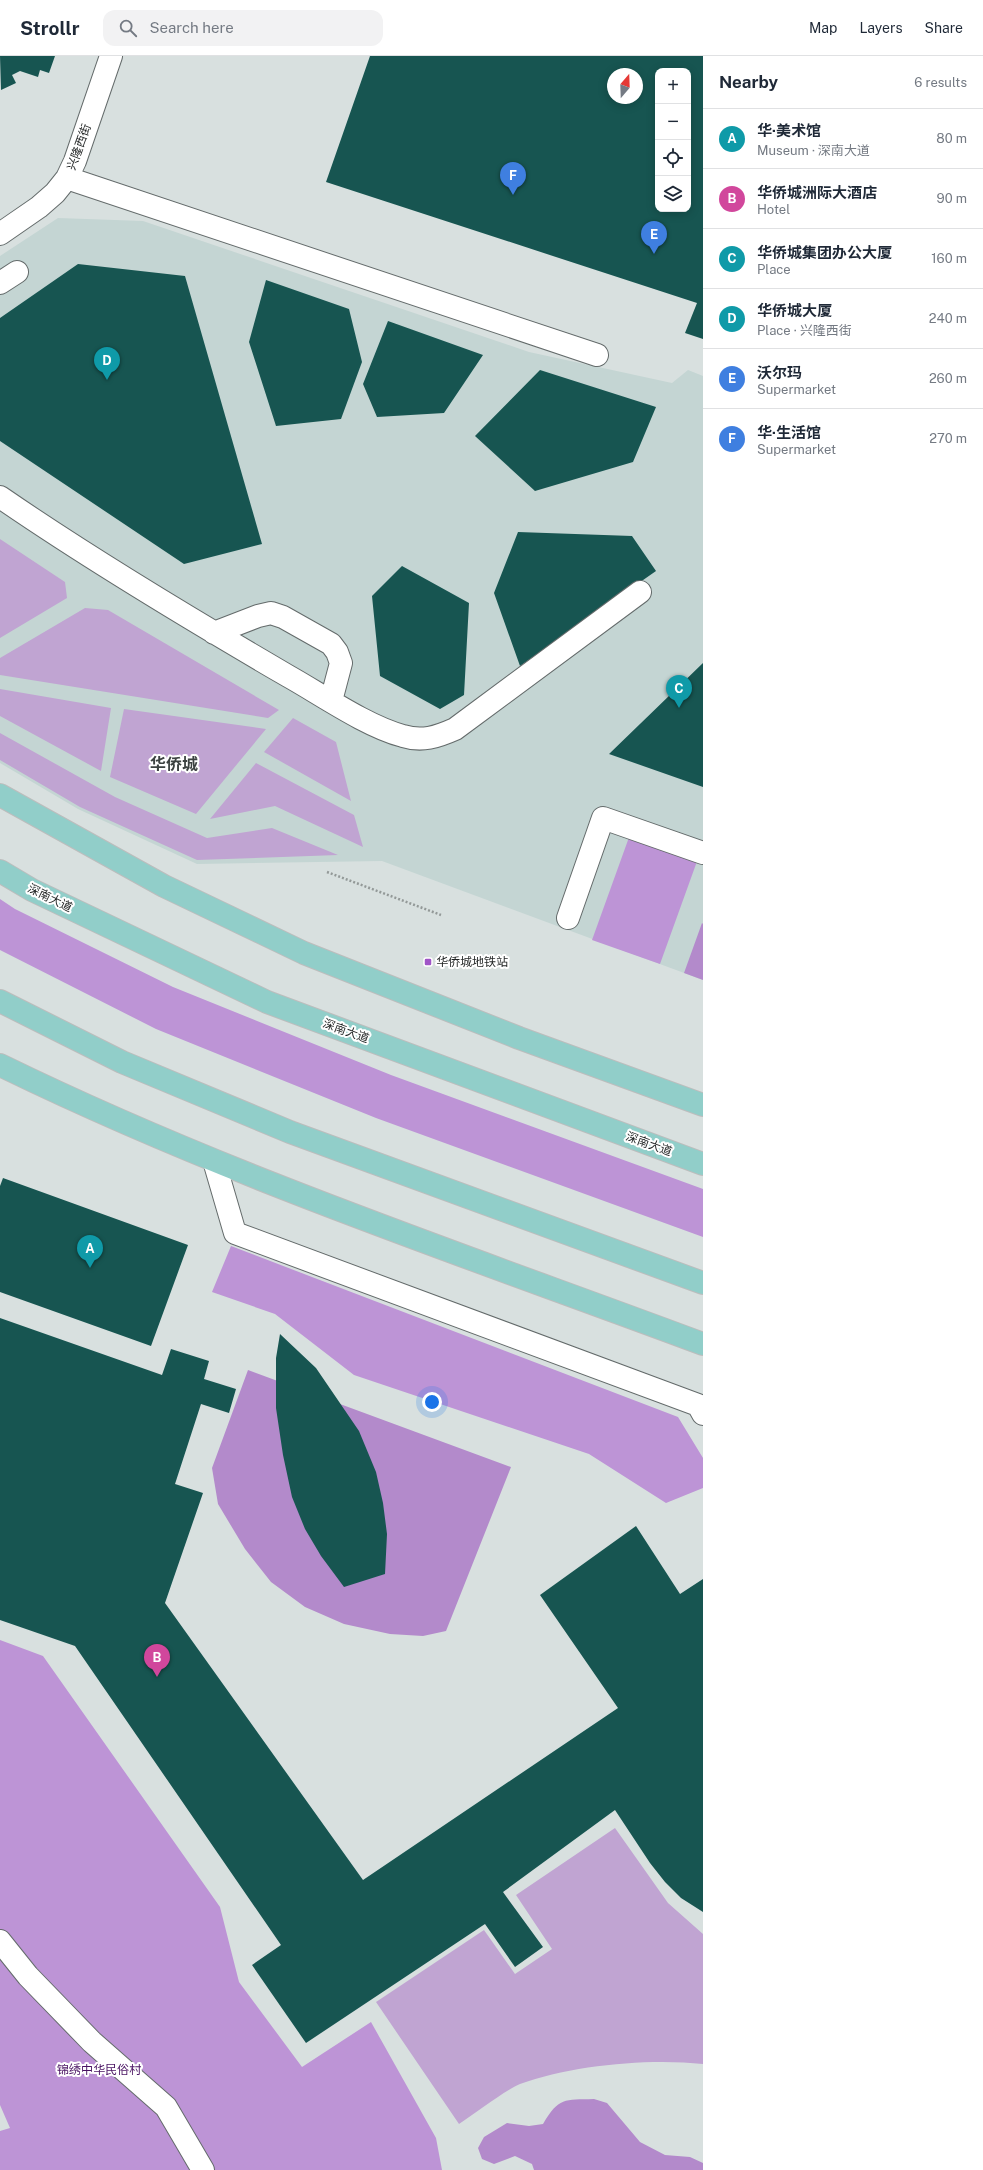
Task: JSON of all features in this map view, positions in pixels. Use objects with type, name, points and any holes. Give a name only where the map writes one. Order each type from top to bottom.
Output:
[{"type":"main road","points":[[0,795],[164,886],[304,953],[519,1038],[703,1105]]},
{"type":"main road","name":"深南大道","points":[[0,871],[32,890],[267,1002],[703,1164]]},
{"type":"main road","points":[[0,1001],[122,1062],[290,1132],[703,1283]]},
{"type":"main road","points":[[1,1067],[109,1116],[214,1161],[703,1344]]},
{"type":"street","name":"兴隆西街","points":[[0,234],[39,207],[55,193],[67,178],[75,161],[111,56]]},
{"type":"street","points":[[67,178],[597,355]]},
{"type":"street","points":[[0,497],[53,533],[214,633],[331,701],[381,728],[402,736],[421,740],[438,737],[455,729],[640,592]]},
{"type":"street","points":[[214,633],[258,616],[271,613],[283,617],[331,644],[337,652],[341,664],[331,701]]},
{"type":"street","points":[[568,918],[603,818],[703,854]]},
{"type":"street","points":[[214,1161],[235,1233],[698,1404],[703,1414]]},
{"type":"street","points":[[0,1941],[28,1976],[92,2042],[166,2107],[203,2170]]},
{"type":"path","points":[[327,872],[441,915]]},
{"type":"shaded area","points":[[58,218],[143,221],[529,352],[672,383],[688,370],[703,376],[703,980],[382,861],[197,864],[78,809],[0,763],[0,256]]},
{"type":"shaded area","points":[[0,539],[65,582],[67,598],[0,638]]},
{"type":"shaded area","points":[[85,608],[108,610],[279,710],[268,718],[0,675],[0,658]]},
{"type":"shaded area","points":[[0,689],[111,708],[101,771],[0,716]]},
{"type":"shaded area","points":[[124,709],[266,729],[196,814],[110,777]]},
{"type":"shaded area","points":[[293,718],[336,742],[351,801],[264,752]]},
{"type":"shaded area","points":[[0,733],[115,797],[207,838],[272,828],[338,855],[197,860],[80,807],[0,760]]},
{"type":"shaded area","points":[[256,763],[354,815],[363,847],[275,806],[210,819]]},
{"type":"shaded area","points":[[702,923],[703,924],[703,980],[684,973]]},
{"type":"shaded area","points":[[248,1370],[511,1467],[446,1631],[423,1636],[390,1634],[344,1624],[305,1607],[271,1582],[245,1549],[218,1504],[212,1468]]},
{"type":"shaded area","points":[[615,1828],[668,1903],[703,1934],[703,2064],[682,2062],[635,2063],[586,2068],[540,2077],[513,2087],[459,2124],[376,2002],[484,1930],[515,1974],[552,1949],[516,1895]]},
{"type":"shaded area","points":[[594,2099],[607,2103],[640,2142],[665,2155],[690,2157],[703,2163],[703,2170],[534,2170],[532,2164],[515,2156],[494,2164],[482,2159],[478,2148],[484,2137],[507,2123],[529,2126],[543,2124],[558,2104],[569,2100]]},
{"type":"green space","points":[[632,829],[700,853],[660,964],[592,940]]},
{"type":"green space","points":[[0,899],[15,909],[173,987],[391,1075],[703,1189],[703,1237],[376,1118],[156,1029],[0,950]]},
{"type":"green space","points":[[231,1246],[678,1417],[703,1458],[703,1488],[666,1503],[589,1454],[354,1375],[275,1314],[212,1292]]},
{"type":"green space","name":"锦绣中华民俗村","points":[[0,1640],[43,1656],[220,1907],[239,1982],[302,2067],[371,2022],[436,2138],[442,2170],[0,2170],[0,2131],[10,2128],[0,2105]]},
{"type":"building","points":[[0,56],[55,56],[49,73],[40,70],[38,77],[20,71],[12,75],[16,83],[1,90]]},
{"type":"building","points":[[370,56],[703,56],[703,339],[685,333],[697,303],[326,182]]},
{"type":"building","points":[[78,264],[185,276],[262,544],[184,564],[0,441],[0,318]]},
{"type":"building","points":[[266,280],[349,309],[362,362],[341,419],[276,426],[249,342]]},
{"type":"building","points":[[388,321],[483,355],[444,413],[377,417],[363,384]]},
{"type":"building","points":[[540,370],[656,407],[633,462],[535,491],[475,436]]},
{"type":"building","points":[[518,532],[632,536],[656,571],[520,666],[494,593]]},
{"type":"building","points":[[402,566],[469,603],[464,695],[440,709],[380,676],[372,596]]},
{"type":"building","points":[[703,663],[703,787],[609,754]]},
{"type":"building","points":[[3,1178],[188,1245],[151,1346],[0,1292],[0,1186]]},
{"type":"building","points":[[0,1318],[162,1375],[171,1349],[209,1361],[204,1379],[236,1389],[229,1413],[201,1404],[175,1484],[203,1493],[165,1603],[363,1880],[618,1708],[540,1595],[636,1526],[680,1594],[703,1579],[703,1912],[681,1898],[665,1882],[650,1863],[615,1810],[503,1892],[543,1947],[515,1967],[485,1924],[306,2043],[252,1965],[281,1945],[75,1646],[0,1620]]},
{"type":"building","points":[[280,1334],[316,1368],[359,1431],[376,1472],[383,1503],[387,1534],[385,1574],[344,1587],[321,1556],[305,1529],[292,1497],[283,1455],[276,1408],[276,1358]]},
{"type":"place","name":"华·生活馆","points":[[513,195]]},
{"type":"place","name":"沃尔玛","points":[[654,254]]},
{"type":"place","name":"华侨城大厦","points":[[107,380]]},
{"type":"place","name":"华侨城集团办公大厦","points":[[679,708]]},
{"type":"place","name":"华侨城地铁站","points":[[428,962]]},
{"type":"place","name":"华·美术馆","points":[[90,1268]]},
{"type":"place","name":"华侨城洲际大酒店","points":[[157,1677]]},
{"type":"district","name":"华侨城","points":[[174,764]]}]
